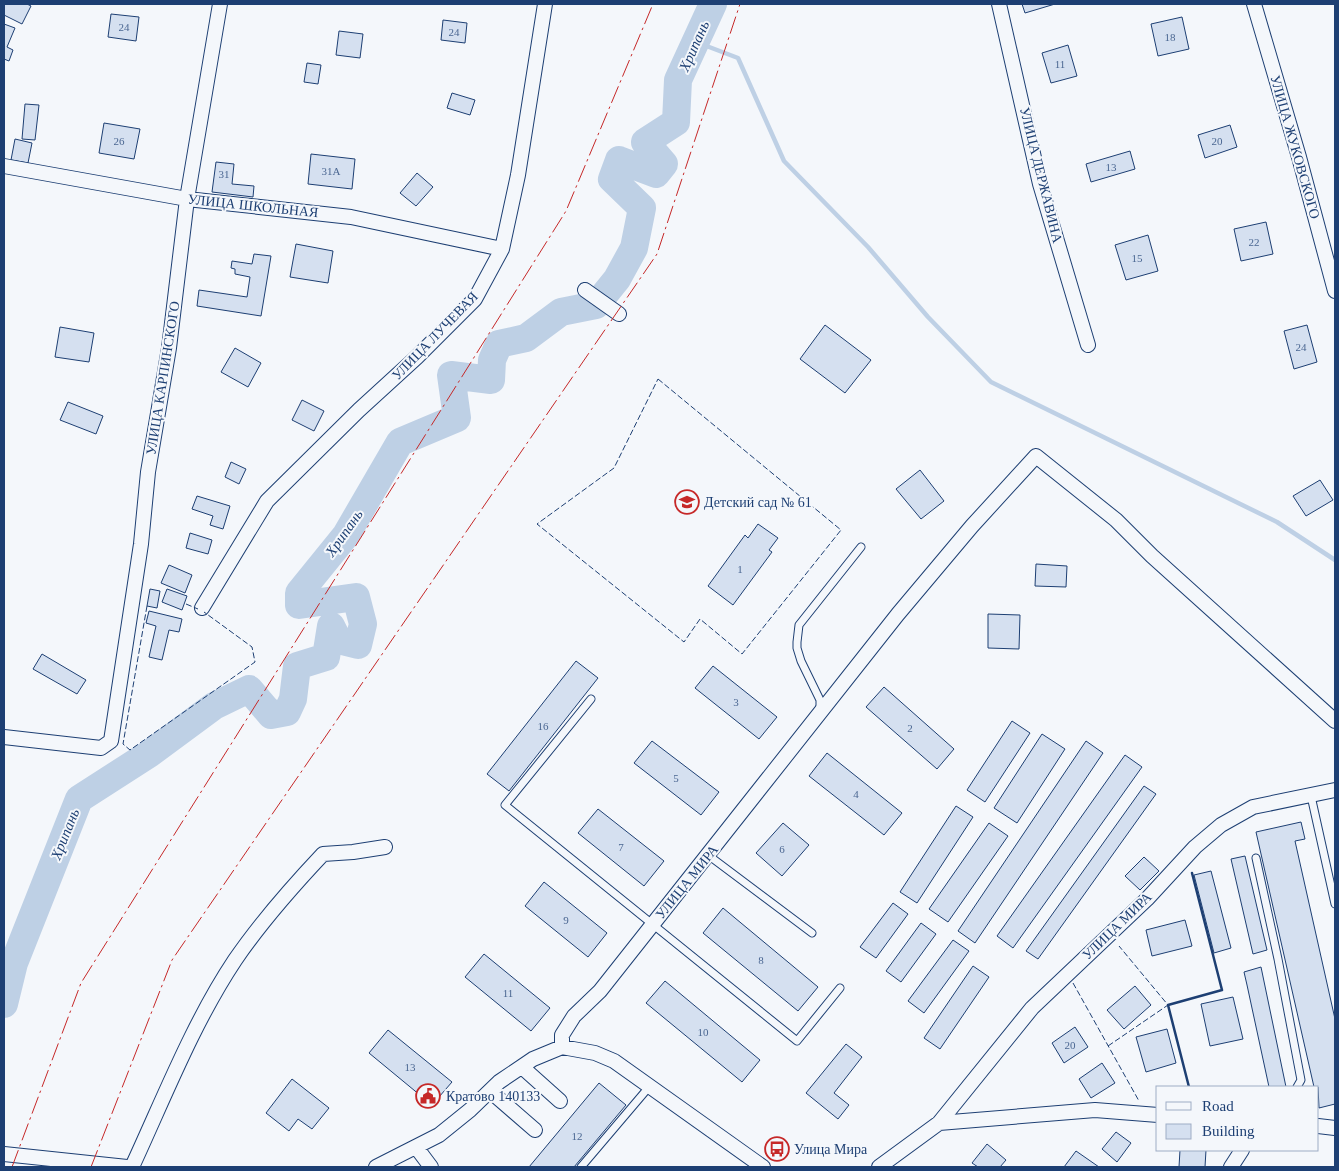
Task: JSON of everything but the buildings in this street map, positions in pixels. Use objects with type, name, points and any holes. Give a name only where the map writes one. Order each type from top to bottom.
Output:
[{"type":"street","name":"УЛИЦА КАРПИНСКОГО","points":[[4,737],[101,748],[111,741],[141,544],[148,472],[169,348],[187,199],[220,4]]},
{"type":"street","name":"УЛИЦА ЛУЧЕВАЯ","points":[[202,608],[267,501],[475,299],[502,249],[518,175],[545,4]]},
{"type":"street","name":"УЛИЦА ДЕРЖАВИНА","points":[[1000,4],[1040,184],[1088,345]]},
{"type":"street","name":"УЛИЦА ЖУКОВСКОГО","points":[[1254,4],[1299,157],[1335,291]]},
{"type":"street","name":"УЛИЦА ШКОЛЬНАЯ","points":[[4,166],[187,199],[351,217],[502,249]]},
{"type":"street","points":[[585,290],[620,314]]},
{"type":"street","name":"УЛИЦА МИРА","points":[[562,1048],[562,1035],[574,1016],[600,991],[904,607],[972,526],[1036,456],[1116,520],[1152,556],[1335,721]]},
{"type":"street","name":"УЛИЦА МИРА","points":[[879,1167],[939,1123],[1032,1008],[1147,898],[1195,847],[1221,825],[1253,807],[1335,790]]},
{"type":"street","points":[[132,1167],[197,1025],[235,961],[280,900],[322,854],[385,847]]},
{"type":"street","points":[[376,1167],[439,1135],[470,1110],[499,1082],[533,1059],[562,1048],[595,1053],[614,1061],[763,1167]]},
{"type":"street","points":[[522,1067],[560,1101]]},
{"type":"street","points":[[490,1091],[535,1130]]},
{"type":"street","points":[[939,1123],[1095,1110],[1156,1115]]},
{"type":"street","points":[[1319,1126],[1335,1128]]},
{"type":"street","points":[[416,1147],[431,1167]]},
{"type":"street","points":[[1230,1167],[1241,1151]]},
{"type":"street","points":[[4,1154],[127,1167]]},
{"type":"lane","points":[[819,716],[820,700],[801,661],[797,648],[796,642],[799,625],[861,548]]},
{"type":"lane","points":[[591,699],[505,805],[797,1041],[840,988]]},
{"type":"lane","points":[[1310,796],[1335,904]]},
{"type":"lane","points":[[708,855],[812,933]]},
{"type":"lane","points":[[1256,858],[1301,1080],[1298,1086]]},
{"type":"lane","points":[[581,1167],[649,1087]]},
{"type":"waterway","name":"Хрипань","points":[[4,1004],[14,963],[79,799],[149,754],[214,706],[249,689],[271,715],[287,712],[293,699],[297,666],[326,657],[331,626],[338,640],[358,645],[363,624],[356,597],[299,605],[299,593],[346,535],[400,442],[457,418],[451,375],[491,380],[492,360],[499,344],[526,338],[561,312],[596,305],[617,279],[634,248],[642,208],[612,179],[619,160],[656,174],[664,164],[645,142],[676,122],[678,80],[713,4]]},
{"type":"waterway","points":[[696,42],[738,58],[784,161],[868,247],[928,317],[991,382],[1277,522],[1335,560]]},
{"type":"fence","points":[[658,379],[841,530],[742,654],[700,619],[684,642],[537,524],[614,468],[658,379]]},
{"type":"fence","points":[[186,604],[198,609]]},
{"type":"fence","points":[[147,606],[123,744],[130,750],[255,662],[252,647],[204,612]]},
{"type":"fence","points":[[1108,1046],[1168,1005],[1119,946]]},
{"type":"fence","points":[[1073,983],[1139,1101]]},
{"type":"wall","points":[[1189,1086],[1168,1005],[1222,990],[1192,873]]},
{"type":"power","points":[[12,1167],[81,983],[566,211],[653,4]]},
{"type":"power","points":[[91,1167],[172,960],[657,254],[740,4]]},
{"type":"place","name":"Детский сад № 61","points":[[687,502]]},
{"type":"place","name":"Кратово 140133","points":[[428,1096]]},
{"type":"place","name":"Улица Мира","points":[[777,1149]]}]
